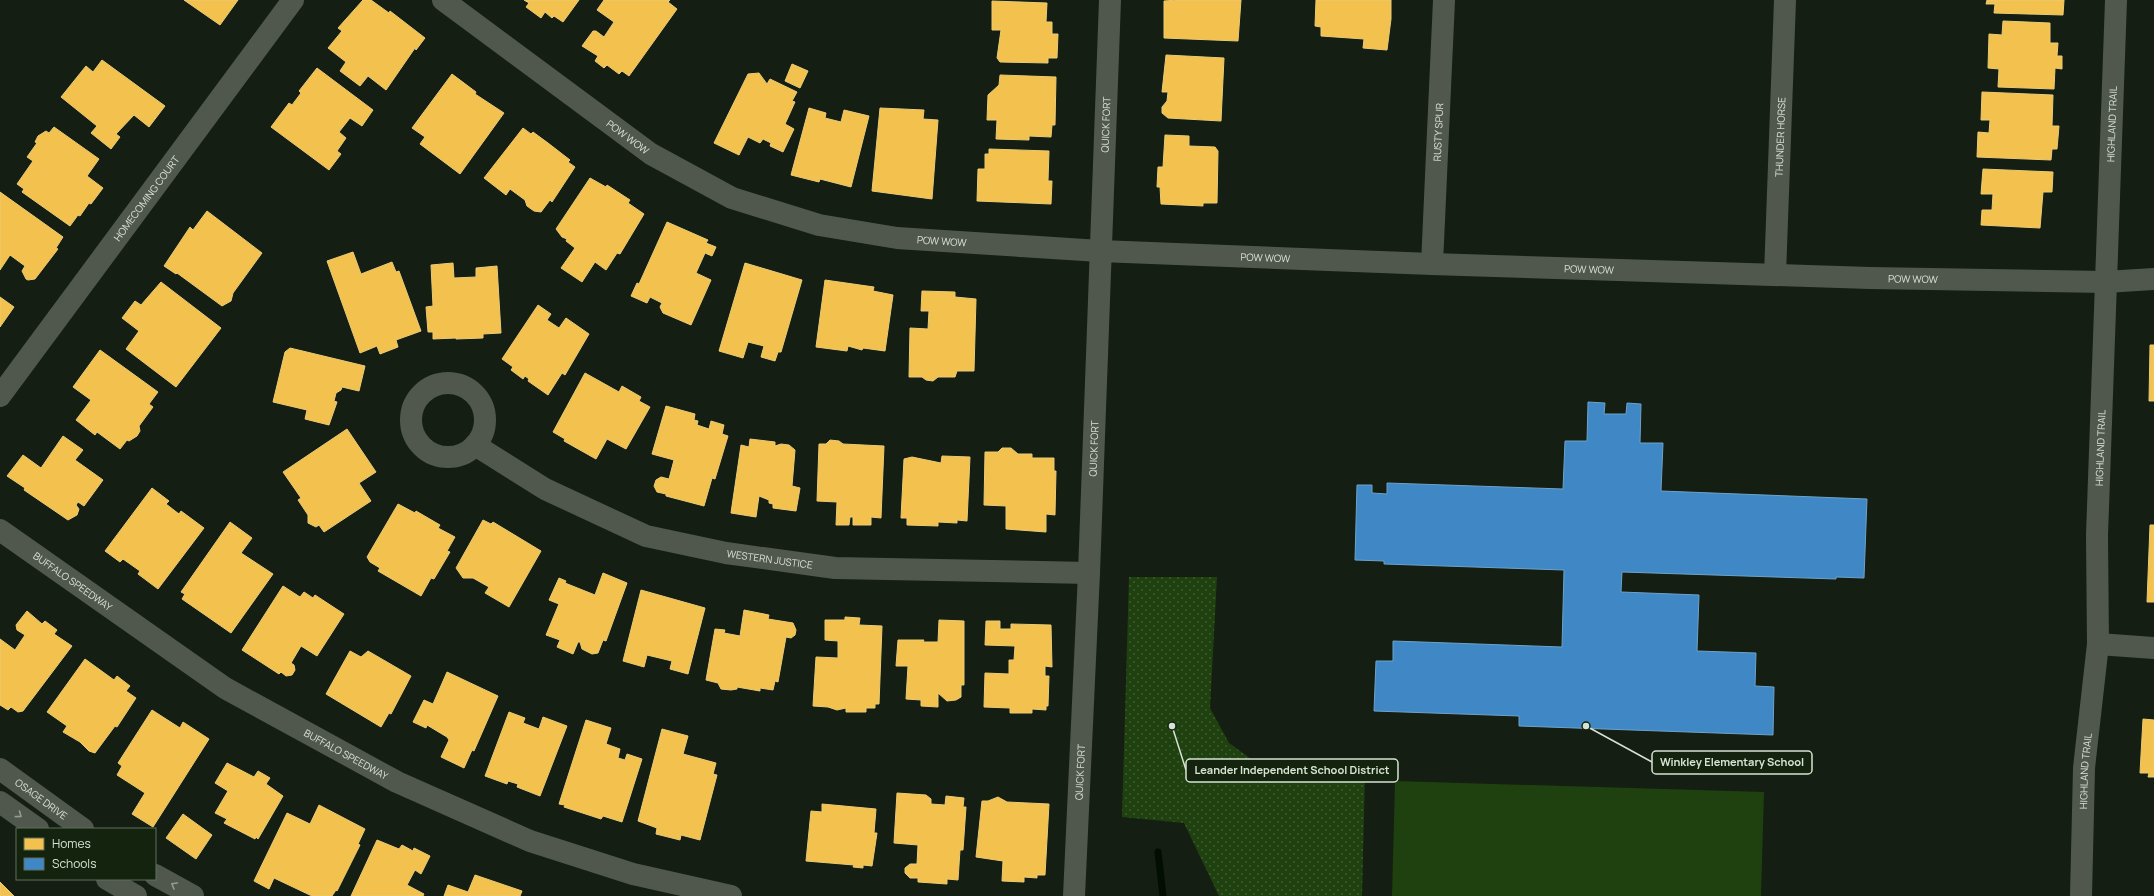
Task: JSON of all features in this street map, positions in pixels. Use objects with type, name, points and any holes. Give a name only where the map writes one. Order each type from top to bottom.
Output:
[{"type":"street","name":"HOMECOMING COURT","points":[[0,396],[293,0]]},
{"type":"street","name":"POW WOW","points":[[443,0],[651,154],[732,198],[819,225],[897,238],[1100,251],[1432,264],[2105,282],[2154,279]]},
{"type":"street","name":"QUICK FORT","points":[[1074,896],[1089,573],[1110,0]]},
{"type":"street","name":"RUSTY SPUR","points":[[1432,264],[1444,0]]},
{"type":"street","name":"THUNDER HORSE","points":[[1775,274],[1785,0]]},
{"type":"street","name":"HIGHLAND TRAIL","points":[[2081,896],[2084,768],[2098,644],[2097,535],[2116,0]]},
{"type":"street","name":"WESTERN JUSTICE","points":[[476,445],[544,489],[653,538],[726,553],[835,568],[1089,573]]},
{"type":"street","name":"BUFFALO SPEEDWAY","points":[[0,530],[225,688],[397,782],[530,841],[633,874],[731,896]]},
{"type":"street","points":[[2098,644],[2154,648]]},
{"type":"street","name":"OSAGE DRIVE","points":[[0,769],[82,828]]},
{"type":"street","points":[[0,802],[37,828]]},
{"type":"street","points":[[156,876],[193,896]]},
{"type":"street","points":[[109,880],[136,896]]},
{"type":"green space","points":[[1129,577],[1217,577],[1210,708],[1229,743],[1265,769],[1365,775],[1362,896],[1219,896],[1184,823],[1122,817]]},
{"type":"green space","points":[[1395,781],[1764,792],[1761,896],[1392,896]]},
{"type":"building: Homes","points":[[184,0],[238,0],[220,25]]},
{"type":"building: Homes","points":[[363,0],[371,0],[389,13],[390,11],[425,38],[416,50],[415,48],[386,90],[368,76],[360,86],[340,71],[346,62],[328,48],[342,31],[338,28]]},
{"type":"building: Homes","points":[[524,0],[579,0],[563,22],[554,16],[552,18],[545,12],[541,18],[526,7],[529,3]]},
{"type":"building: Homes","points":[[604,0],[670,0],[668,2],[677,9],[629,76],[622,71],[619,74],[607,65],[604,68],[595,61],[598,56],[582,46],[593,31],[596,31],[604,37],[614,22],[597,10]]},
{"type":"building: Homes","points":[[1241,0],[1238,41],[1164,38],[1164,1]]},
{"type":"building: Homes","points":[[1316,0],[1391,0],[1391,19],[1387,50],[1363,48],[1364,39],[1321,36],[1321,27],[1315,26]]},
{"type":"building: Homes","points":[[1987,0],[2064,0],[2063,15],[1994,13],[1995,4],[1986,4]]},
{"type":"building: Homes","points":[[992,1],[1047,3],[1046,22],[1052,22],[1052,34],[1058,34],[1057,58],[1048,58],[1048,63],[1000,62],[997,58],[1001,30],[992,30]]},
{"type":"building: Homes","points":[[2003,21],[2050,23],[2050,43],[2058,43],[2057,56],[2062,56],[2062,69],[2055,68],[2054,89],[1998,87],[1999,69],[1988,68],[1989,34],[2002,35]]},
{"type":"building: Homes","points":[[1166,55],[1224,58],[1221,121],[1168,118],[1162,113],[1162,107],[1167,101],[1168,92],[1162,92]]},
{"type":"building: Homes","points":[[102,60],[165,106],[149,127],[134,115],[116,134],[120,137],[111,149],[91,133],[97,126],[61,97],[86,66],[93,72]]},
{"type":"building: Homes","points":[[792,64],[808,71],[800,88],[785,81]]},
{"type":"building: Homes","points":[[317,68],[373,110],[362,126],[350,118],[339,132],[346,138],[337,151],[341,154],[329,170],[271,127],[289,103],[292,105],[301,93],[299,91]]},
{"type":"building: Homes","points":[[759,73],[767,84],[770,79],[797,92],[792,101],[795,102],[785,124],[794,129],[783,152],[770,146],[771,143],[763,139],[760,143],[748,137],[739,155],[714,143],[748,74]]},
{"type":"building: Homes","points":[[452,74],[476,92],[475,94],[504,113],[460,174],[420,144],[425,137],[412,128]]},
{"type":"building: Homes","points":[[1000,75],[1056,77],[1055,125],[1052,125],[1051,137],[1029,136],[1029,140],[996,139],[997,120],[987,120],[988,95],[999,85]]},
{"type":"building: Homes","points":[[1982,92],[2053,95],[2052,126],[2059,126],[2057,149],[2052,149],[2051,160],[1977,157],[1978,132],[1989,133],[1990,120],[1981,120]]},
{"type":"building: Homes","points":[[809,108],[826,113],[825,118],[841,122],[844,110],[869,116],[851,187],[820,179],[819,182],[791,175]]},
{"type":"building: Homes","points":[[880,108],[924,110],[923,119],[938,120],[932,199],[872,191]]},
{"type":"building: Homes","points":[[54,127],[99,159],[87,176],[103,188],[91,204],[89,203],[80,216],[78,215],[70,226],[22,192],[24,189],[17,184],[33,161],[27,157],[37,143],[35,142],[38,136],[46,131],[49,133]]},
{"type":"building: Homes","points":[[523,128],[531,134],[533,132],[548,143],[570,160],[568,162],[575,167],[552,202],[550,200],[541,212],[534,211],[527,206],[525,200],[510,189],[506,195],[484,178]]},
{"type":"building: Homes","points":[[1165,135],[1189,136],[1189,146],[1215,147],[1218,151],[1217,203],[1203,203],[1203,206],[1161,204],[1160,187],[1157,187],[1158,167],[1163,167]]},
{"type":"building: Homes","points":[[989,149],[1049,151],[1048,181],[1052,181],[1051,204],[977,201],[978,169],[985,169],[985,154],[989,154]]},
{"type":"building: Homes","points":[[1983,169],[2053,172],[2052,192],[2043,192],[2040,228],[1981,225],[1982,210],[1992,210],[1993,194],[1981,194]]},
{"type":"building: Homes","points":[[590,178],[606,187],[607,185],[630,200],[628,203],[644,214],[620,254],[617,253],[606,270],[595,262],[582,282],[561,268],[575,248],[566,241],[567,239],[562,237],[556,229]]},
{"type":"building: Homes","points":[[0,192],[63,237],[56,248],[58,249],[35,279],[26,279],[22,271],[25,266],[10,255],[0,270]]},
{"type":"building: Homes","points":[[207,211],[262,253],[233,293],[231,301],[222,306],[177,273],[176,274],[164,266],[190,227],[193,230]]},
{"type":"building: Homes","points":[[667,222],[708,240],[706,243],[716,247],[712,256],[705,253],[696,273],[711,280],[691,325],[663,313],[660,307],[662,303],[650,297],[647,303],[631,296],[637,283],[639,284]]},
{"type":"building: Homes","points":[[353,252],[361,274],[392,262],[396,272],[399,271],[421,331],[396,340],[398,347],[380,354],[377,346],[360,353],[327,261]]},
{"type":"building: Homes","points":[[453,263],[454,278],[476,277],[476,268],[497,266],[501,333],[483,334],[483,338],[433,339],[433,332],[428,332],[426,307],[433,306],[431,265]]},
{"type":"building: Homes","points":[[745,263],[802,280],[781,352],[778,352],[775,361],[761,357],[764,346],[748,342],[743,358],[719,351]]},
{"type":"building: Homes","points":[[825,280],[874,287],[873,291],[893,295],[885,351],[863,348],[862,350],[848,346],[847,351],[816,347]]},
{"type":"building: Homes","points":[[161,282],[221,328],[176,387],[126,349],[139,331],[122,318],[135,301],[141,305]]},
{"type":"building: Homes","points":[[922,291],[955,292],[955,297],[976,299],[974,371],[957,371],[955,377],[938,377],[933,381],[926,380],[922,377],[909,377],[910,328],[928,329],[929,311],[921,311]]},
{"type":"building: Homes","points":[[0,297],[14,307],[0,327]]},
{"type":"building: Homes","points":[[538,305],[551,314],[547,320],[559,328],[566,318],[589,334],[565,375],[562,373],[548,395],[528,381],[529,379],[525,376],[523,379],[511,370],[513,367],[502,359]]},
{"type":"building: Homes","points":[[2150,345],[2154,345],[2154,401],[2149,401]]},
{"type":"building: Homes","points":[[290,348],[365,366],[359,391],[342,387],[341,390],[336,393],[334,401],[337,402],[329,425],[305,419],[307,410],[273,402],[285,352]]},
{"type":"building: Homes","points":[[100,350],[158,392],[149,404],[153,407],[139,426],[140,431],[137,436],[129,441],[127,440],[120,449],[97,432],[95,435],[76,420],[91,400],[73,387]]},
{"type":"building: Homes","points":[[585,373],[619,392],[622,386],[641,397],[639,401],[650,407],[626,449],[607,439],[596,459],[564,441],[565,439],[553,432]]},
{"type":"building: Homes","points":[[666,406],[695,414],[694,420],[698,421],[697,425],[709,429],[711,421],[724,425],[722,434],[728,436],[715,479],[712,478],[704,506],[666,496],[666,494],[657,492],[654,486],[656,480],[661,477],[669,479],[674,460],[652,454]]},
{"type":"building: Homes","points":[[347,429],[376,472],[359,483],[371,501],[324,532],[319,525],[316,527],[308,523],[308,515],[298,500],[301,498],[283,472]]},
{"type":"building: Homes","points":[[63,436],[83,450],[75,460],[103,480],[84,506],[78,502],[76,505],[79,509],[77,515],[68,520],[24,490],[25,488],[7,476],[23,455],[41,468]]},
{"type":"building: Homes","points":[[750,439],[775,442],[775,446],[781,444],[789,445],[795,450],[792,486],[800,488],[796,511],[773,508],[773,504],[769,503],[769,500],[759,496],[756,517],[731,513],[741,445],[749,447]]},
{"type":"building: Homes","points":[[830,440],[839,441],[843,444],[884,446],[881,518],[871,517],[871,525],[853,525],[853,517],[850,517],[849,525],[836,525],[837,502],[817,501],[819,444],[826,444]]},
{"type":"building: Homes","points":[[1002,448],[1011,448],[1018,454],[1032,454],[1032,458],[1054,458],[1054,471],[1056,471],[1055,515],[1046,514],[1046,532],[1006,529],[1006,506],[984,505],[985,452],[998,452]]},
{"type":"building: Homes","points":[[942,456],[970,457],[967,521],[957,520],[957,523],[938,522],[938,526],[907,525],[907,518],[901,518],[904,459],[912,457],[941,463]]},
{"type":"building: Homes","points":[[152,488],[169,501],[166,504],[179,514],[181,511],[204,528],[158,589],[138,574],[140,571],[123,559],[120,562],[105,551]]},
{"type":"building: Homes","points":[[398,504],[415,513],[416,511],[440,525],[438,528],[455,537],[447,551],[450,552],[434,579],[431,578],[421,596],[378,571],[380,568],[370,562],[367,557]]},
{"type":"building: Homes","points":[[483,520],[491,524],[493,522],[541,551],[509,607],[485,593],[489,587],[473,578],[463,578],[456,568]]},
{"type":"building: Homes","points":[[230,522],[252,538],[241,553],[273,574],[231,633],[182,599],[185,594],[181,592]]},
{"type":"building: Homes","points":[[2150,525],[2154,525],[2154,602],[2147,602]]},
{"type":"building: Homes","points":[[603,573],[627,583],[606,641],[603,640],[598,653],[592,654],[582,649],[580,642],[578,642],[573,654],[557,647],[560,640],[546,635],[559,604],[549,600],[559,578],[566,581],[565,583],[595,595]]},
{"type":"building: Homes","points":[[283,586],[300,597],[304,592],[313,598],[315,595],[344,614],[317,656],[301,646],[291,663],[294,665],[295,670],[292,675],[286,676],[281,672],[279,674],[242,650]]},
{"type":"building: Homes","points":[[641,590],[705,608],[688,674],[670,669],[672,661],[647,655],[644,667],[623,661]]},
{"type":"building: Homes","points":[[744,610],[769,615],[768,619],[793,623],[796,630],[795,635],[791,638],[786,637],[778,682],[775,681],[773,690],[760,688],[760,691],[737,687],[737,689],[731,690],[721,689],[718,683],[706,680],[715,629],[725,630],[724,633],[740,636]]},
{"type":"building: Homes","points":[[27,611],[42,624],[45,621],[57,630],[54,634],[72,646],[23,711],[18,712],[11,707],[8,710],[0,705],[0,639],[15,650],[25,635],[17,630],[16,625]]},
{"type":"building: Homes","points":[[845,617],[860,618],[859,625],[882,626],[879,704],[875,704],[875,708],[866,708],[866,712],[846,712],[846,708],[837,710],[828,707],[813,706],[816,657],[838,658],[838,641],[825,640],[825,620],[845,620]]},
{"type":"building: Homes","points":[[939,620],[964,621],[964,685],[961,685],[961,697],[956,700],[947,701],[938,693],[938,707],[921,706],[921,700],[906,699],[908,666],[896,666],[898,640],[924,640],[923,642],[938,642]]},
{"type":"building: Homes","points":[[986,621],[1000,621],[1000,629],[1011,629],[1011,624],[1051,625],[1052,667],[1045,666],[1045,676],[1049,676],[1048,706],[1046,706],[1046,710],[1032,709],[1032,713],[1010,713],[1010,708],[984,707],[985,673],[1009,674],[1009,660],[1014,660],[1015,646],[985,645]]},
{"type":"building: Homes","points":[[350,651],[361,657],[368,651],[411,676],[391,714],[389,713],[381,727],[326,694]]},
{"type":"building: Homes","points":[[85,659],[114,680],[117,676],[130,686],[126,691],[136,698],[117,727],[115,726],[95,753],[89,751],[80,742],[63,732],[67,726],[47,712]]},
{"type":"building: Homes","points":[[447,672],[498,696],[474,751],[472,750],[464,768],[441,757],[449,740],[447,737],[427,725],[426,728],[413,722],[424,700],[433,704]]},
{"type":"building: Homes","points":[[152,710],[180,728],[183,722],[209,739],[153,827],[132,814],[145,793],[117,775],[122,766],[118,763]]},
{"type":"building: Homes","points":[[509,712],[525,718],[523,723],[539,729],[543,717],[567,726],[540,796],[517,787],[518,784],[508,781],[507,784],[485,776]]},
{"type":"building: Homes","points":[[2143,719],[2154,720],[2154,777],[2148,777],[2149,773],[2140,773]]},
{"type":"building: Homes","points":[[586,720],[611,728],[606,744],[620,749],[618,758],[625,760],[627,754],[642,759],[622,822],[603,816],[601,819],[559,804]]},
{"type":"building: Homes","points":[[662,729],[688,736],[683,754],[716,763],[713,774],[717,775],[700,840],[681,835],[680,840],[656,834],[657,828],[638,821]]},
{"type":"building: Homes","points":[[227,763],[254,777],[258,771],[270,778],[266,784],[283,796],[258,839],[256,837],[255,839],[224,823],[227,819],[215,813],[228,791],[215,783]]},
{"type":"building: Homes","points":[[897,793],[926,795],[931,799],[931,804],[945,805],[946,796],[964,798],[963,807],[966,807],[963,850],[960,850],[958,880],[947,879],[947,884],[918,882],[918,878],[910,878],[905,873],[905,868],[910,864],[917,864],[918,845],[894,843]]},
{"type":"building: Homes","points":[[998,797],[1007,802],[1049,804],[1045,875],[1037,875],[1037,878],[1024,877],[1024,882],[1002,881],[1003,861],[976,857],[982,801],[988,801]]},
{"type":"building: Homes","points":[[822,804],[876,809],[874,833],[877,833],[872,866],[863,865],[863,868],[853,867],[854,865],[806,861],[811,811],[822,812]]},
{"type":"building: Homes","points":[[319,805],[365,829],[358,844],[360,845],[337,891],[336,890],[332,896],[312,896],[274,878],[269,889],[254,881],[287,813],[310,824]]},
{"type":"building: Homes","points":[[183,814],[212,835],[196,859],[166,838]]},
{"type":"building: Homes","points":[[377,840],[399,849],[402,845],[413,851],[414,848],[430,856],[421,874],[415,870],[407,885],[424,894],[423,896],[351,896]]},
{"type":"building: Homes","points":[[475,875],[522,891],[520,896],[444,896],[448,885],[468,892]]},
{"type":"building: Homes","points":[[0,882],[14,896],[0,896]]},
{"type":"building: Schools","points":[[1588,402],[1605,403],[1604,414],[1626,414],[1627,403],[1641,404],[1640,443],[1663,443],[1661,491],[1867,499],[1864,578],[1836,577],[1836,579],[1622,572],[1621,592],[1699,595],[1697,651],[1756,653],[1755,686],[1774,687],[1773,735],[1519,726],[1519,716],[1374,711],[1376,661],[1393,661],[1393,641],[1562,647],[1564,570],[1384,564],[1384,561],[1355,560],[1357,485],[1372,485],[1372,493],[1387,494],[1387,483],[1563,489],[1565,441],[1587,441]]},
{"type":"waterway","points":[[1158,852],[1163,896]]},
{"type":"place","name":"Leander Independent School District","points":[[1172,726]]},
{"type":"place","name":"Winkley Elementary School","points":[[1586,726]]}]
